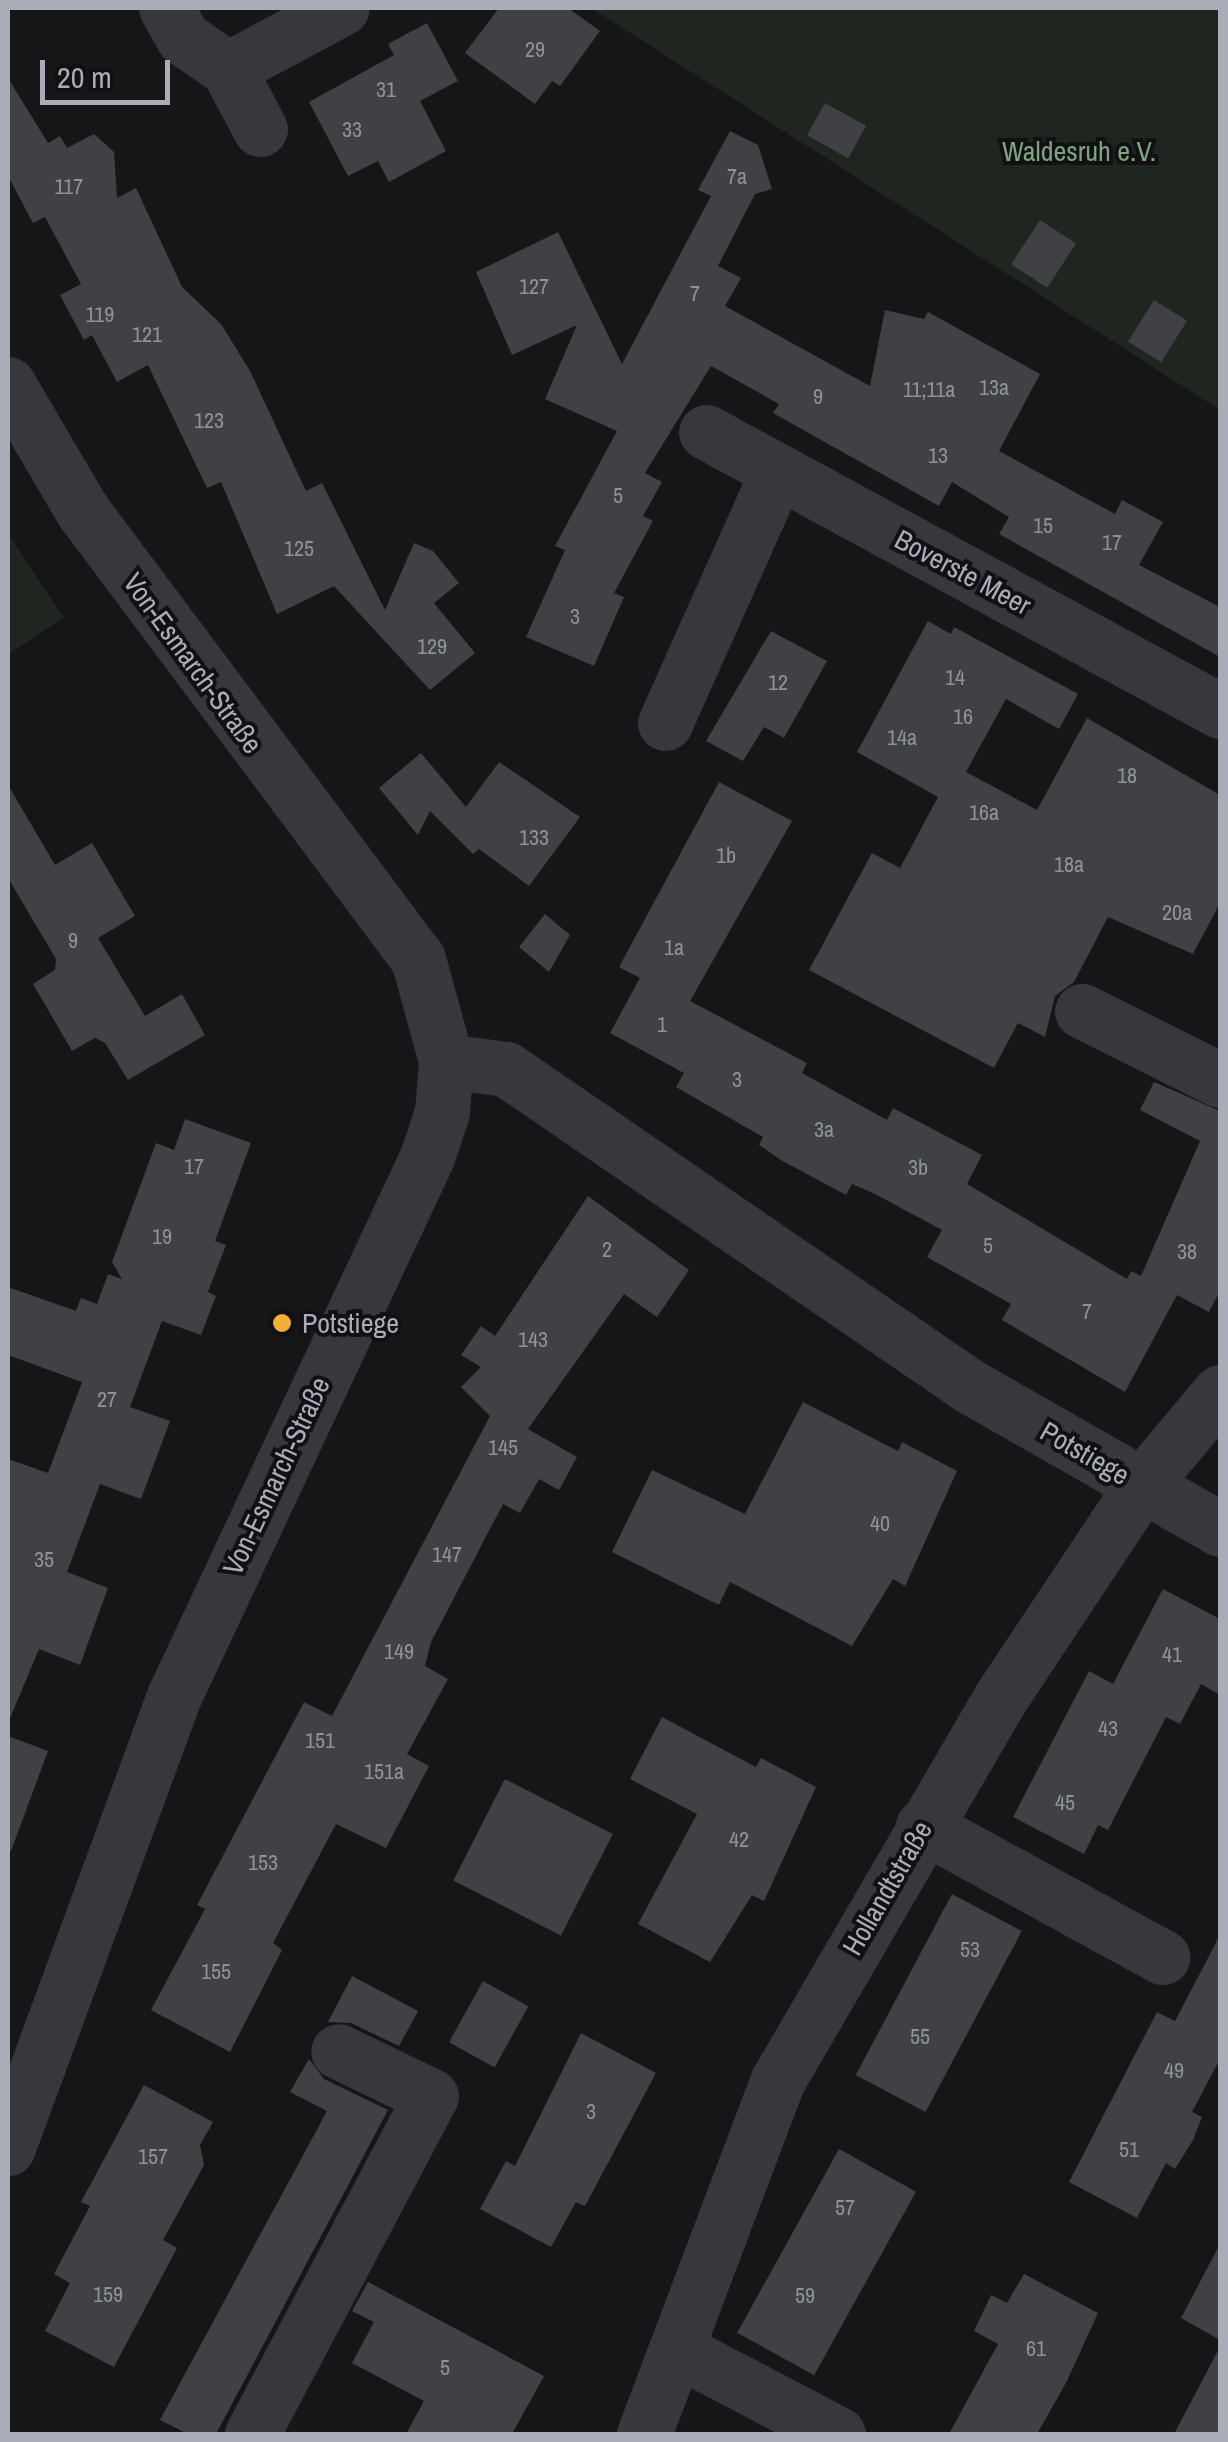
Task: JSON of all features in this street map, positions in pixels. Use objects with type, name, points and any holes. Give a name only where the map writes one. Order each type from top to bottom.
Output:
[{"type":"street","points":[[166,8],[182,38],[228,70],[260,128]]},
{"type":"street","points":[[228,70],[342,8]]},
{"type":"street","name":"Von-Esmarch-Straße","points":[[8,384],[94,526],[418,959],[434,992],[446,1061],[442,1112],[427,1157],[174,1696],[8,2148]]},
{"type":"street","name":"Boverste Meer","points":[[706,432],[1220,711]]},
{"type":"street","points":[[666,723],[778,472]]},
{"type":"street","points":[[1082,1011],[1220,1080]]},
{"type":"street","name":"Potstiege","points":[[446,1061],[506,1069],[847,1306],[1141,1486],[1220,1529]]},
{"type":"street","name":"Hollandtstraße","points":[[644,2434],[778,2080],[923,1826],[1141,1486],[1220,1392]]},
{"type":"street","points":[[923,1826],[1162,1957]]},
{"type":"street","points":[[252,2434],[432,2096],[338,2051]]},
{"type":"street","points":[[676,2349],[838,2434]]},
{"type":"green space","name":"Waldesruh e.V.","points":[[591,8],[1220,8],[1220,410]]},
{"type":"green space","points":[[8,533],[64,618],[8,654]]},
{"type":"building","points":[[499,8],[568,8],[600,31],[560,86],[552,81],[535,104],[465,53]]},
{"type":"building","points":[[427,23],[458,81],[420,101],[446,151],[389,182],[378,161],[348,176],[309,102],[394,55],[388,44]]},
{"type":"building","points":[[8,78],[48,143],[60,136],[67,148],[94,134],[114,152],[117,198],[136,188],[182,287],[221,324],[250,371],[306,491],[322,483],[385,610],[414,543],[433,551],[459,583],[434,603],[475,653],[430,690],[334,586],[277,614],[221,482],[207,488],[148,365],[117,382],[92,335],[84,340],[60,295],[81,284],[45,217],[33,223],[8,176]]},
{"type":"building","points":[[825,103],[866,126],[848,158],[807,135]]},
{"type":"building","points":[[730,131],[758,145],[772,189],[755,194],[718,266],[741,278],[725,306],[870,386],[885,310],[924,319],[928,312],[1040,374],[999,451],[1115,514],[1122,500],[1163,522],[1139,565],[1220,607],[1220,657],[999,534],[1009,517],[952,482],[939,506],[773,413],[779,404],[711,366],[645,473],[662,482],[643,516],[653,521],[614,593],[624,597],[594,666],[526,637],[565,550],[555,546],[617,431],[545,399],[577,325],[512,355],[476,272],[558,232],[622,364],[711,196],[698,190]]},
{"type":"building","points":[[1040,220],[1076,243],[1047,288],[1011,264]]},
{"type":"building","points":[[1154,300],[1187,321],[1161,362],[1128,342]]},
{"type":"building","points":[[928,621],[951,634],[954,627],[1078,694],[1059,729],[1006,699],[966,772],[1037,810],[1087,718],[1220,795],[1220,903],[1193,954],[1108,917],[1074,982],[1055,996],[1045,1037],[1018,1023],[994,1068],[809,970],[872,853],[900,868],[938,797],[857,752]]},
{"type":"building","points":[[771,631],[827,661],[784,738],[764,727],[743,761],[706,741]]},
{"type":"building","points":[[421,753],[466,807],[499,762],[580,817],[529,886],[479,849],[473,854],[430,811],[418,835],[379,788]]},
{"type":"building","points":[[719,782],[792,821],[690,1001],[807,1063],[802,1073],[887,1120],[893,1108],[982,1155],[967,1184],[1127,1279],[1131,1271],[1141,1276],[1200,1141],[1140,1110],[1154,1082],[1220,1111],[1220,1291],[1209,1312],[1177,1295],[1125,1392],[1002,1320],[1011,1304],[927,1257],[942,1230],[852,1184],[846,1195],[781,1160],[759,1145],[763,1137],[676,1087],[684,1073],[610,1033],[640,978],[619,967]]},
{"type":"building","points":[[8,785],[55,865],[92,843],[135,916],[98,938],[145,1016],[182,994],[205,1035],[128,1080],[105,1043],[95,1038],[72,1051],[33,984],[55,970],[56,959],[8,878]]},
{"type":"building","points":[[545,914],[570,935],[549,972],[519,947]]},
{"type":"building","points":[[185,1119],[251,1143],[215,1241],[226,1245],[208,1292],[216,1296],[201,1335],[162,1321],[130,1407],[170,1421],[141,1499],[100,1484],[67,1572],[108,1588],[80,1665],[39,1649],[8,1723],[8,1459],[48,1473],[82,1382],[8,1355],[8,1287],[76,1311],[81,1298],[97,1304],[108,1274],[122,1279],[112,1262],[156,1143],[174,1150]]},
{"type":"building","points":[[588,1196],[689,1270],[657,1317],[624,1294],[528,1429],[577,1457],[559,1490],[539,1479],[520,1513],[503,1504],[431,1642],[425,1666],[448,1679],[407,1754],[429,1766],[386,1848],[336,1824],[273,1943],[282,1950],[230,2052],[151,2010],[205,1909],[197,1905],[304,1702],[332,1716],[490,1416],[461,1387],[481,1367],[461,1355],[481,1326],[495,1336]]},
{"type":"building","points":[[803,1402],[898,1451],[902,1442],[957,1471],[905,1586],[893,1579],[852,1646],[730,1582],[719,1605],[612,1552],[652,1470],[745,1514]]},
{"type":"building","points":[[1163,1589],[1220,1619],[1220,1695],[1201,1684],[1180,1724],[1166,1717],[1108,1830],[1098,1825],[1084,1854],[1013,1817],[1089,1671],[1113,1684]]},
{"type":"building","points":[[662,1717],[756,1767],[761,1758],[816,1787],[764,1901],[752,1895],[710,1962],[638,1924],[697,1814],[630,1779]]},
{"type":"building","points":[[8,1736],[48,1751],[11,1851],[8,1850]]},
{"type":"building","points":[[505,1779],[613,1834],[561,1936],[453,1881]]},
{"type":"building","points":[[952,1894],[1022,1931],[926,2112],[856,2075]]},
{"type":"building","points":[[1220,1935],[1220,2059],[1192,2112],[1202,2117],[1193,2140],[1175,2169],[1166,2163],[1137,2218],[1069,2182],[1157,2012],[1175,2021]]},
{"type":"building","points":[[352,1976],[418,2011],[399,2046],[351,2023],[328,2022]]},
{"type":"building","points":[[483,1981],[528,2006],[495,2067],[449,2042]]},
{"type":"building","points":[[581,2033],[656,2073],[585,2206],[576,2202],[551,2247],[480,2209],[506,2161],[515,2166]]},
{"type":"building","points":[[309,2059],[324,2079],[388,2110],[216,2434],[188,2434],[160,2420],[327,2111],[290,2092]]},
{"type":"building","points":[[144,2085],[213,2122],[200,2145],[204,2165],[163,2240],[177,2248],[114,2367],[45,2331],[70,2283],[54,2274],[90,2206],[81,2202]]},
{"type":"building","points":[[839,2149],[916,2192],[814,2375],[737,2333]]},
{"type":"building","points":[[1220,2244],[1220,2340],[1181,2318]]},
{"type":"building","points":[[1024,2274],[1098,2313],[1067,2381],[1037,2434],[949,2434],[998,2344],[974,2331],[991,2295],[1007,2303]]},
{"type":"building","points":[[368,2282],[544,2376],[512,2434],[406,2434],[424,2401],[352,2363],[374,2322],[352,2311]]},
{"type":"building","points":[[1220,2347],[1220,2434],[1174,2434]]},
{"type":"place","name":"Potstiege","points":[[282,1323]]}]
